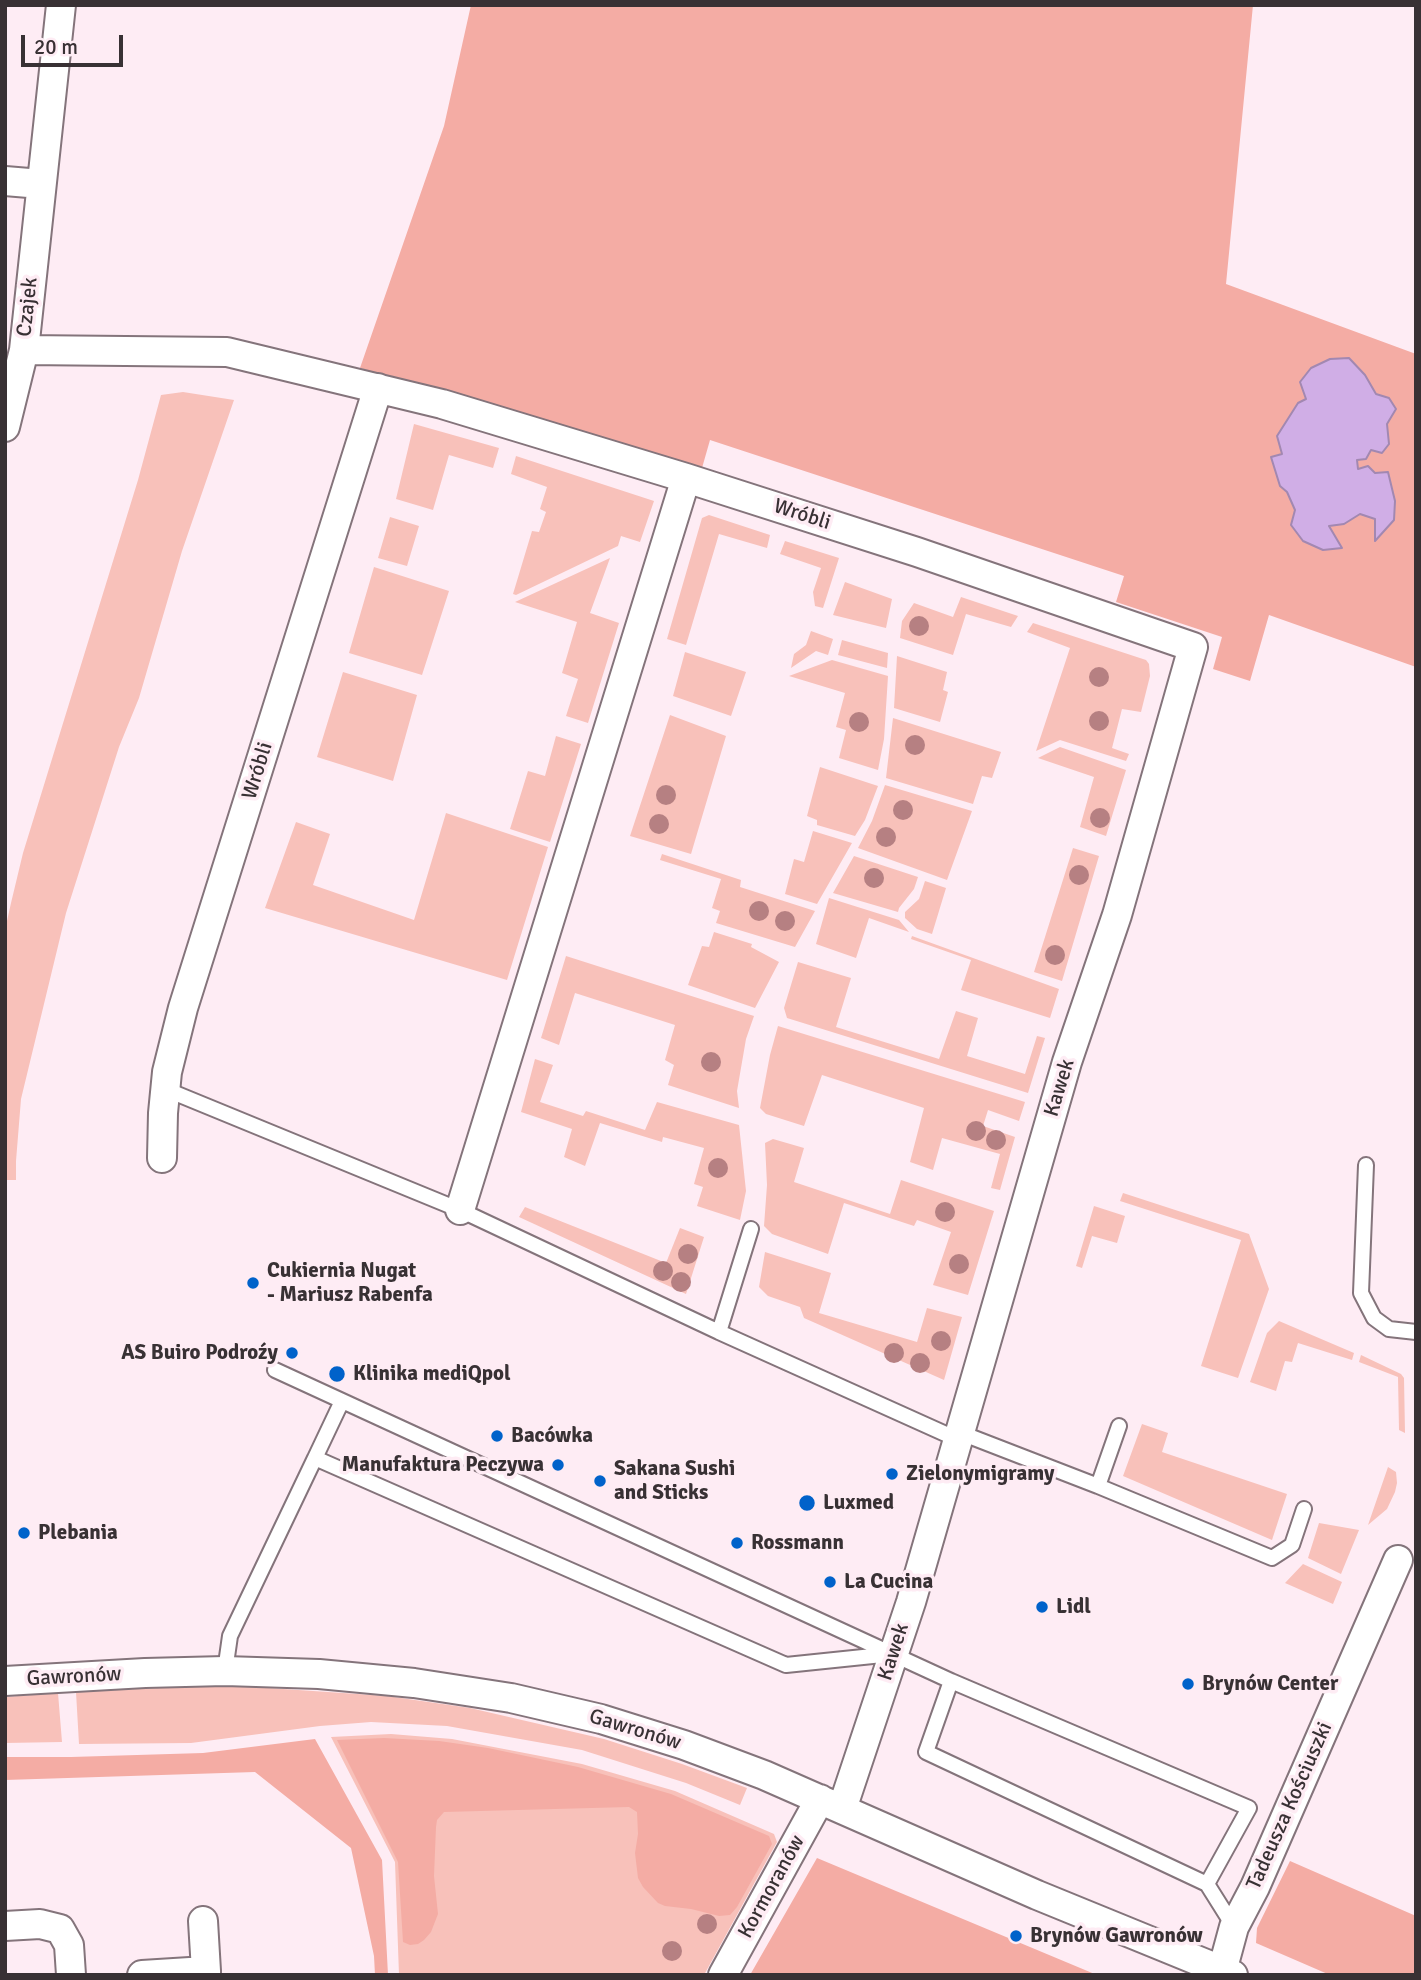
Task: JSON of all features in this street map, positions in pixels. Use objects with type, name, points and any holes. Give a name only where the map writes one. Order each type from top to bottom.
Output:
[{"type":"street","name":"Czajek","points":[[5,428],[24,351],[61,5]]},
{"type":"street","points":[[5,181],[41,184]]},
{"type":"street","name":"Wróbli","points":[[24,351],[227,352],[442,404],[917,552]]},
{"type":"street","name":"Wróbli","points":[[162,1158],[167,1072],[183,1008],[378,388]]},
{"type":"street","points":[[460,1210],[686,478]]},
{"type":"street","name":"Kawek","points":[[831,1804],[893,1654],[911,1602],[1067,1062],[1116,915],[1193,647],[917,552]]},
{"type":"street","name":"Tadeusza Kościuszki","points":[[1226,1974],[1233,1931],[1261,1874],[1398,1560]]},
{"type":"street","name":"Gawronów","points":[[5,1681],[225,1671],[319,1674],[414,1683],[511,1698],[601,1718],[764,1775],[1037,1895],[1226,1974]]},
{"type":"street","name":"Kormoranów","points":[[723,1975],[800,1839],[831,1804]]},
{"type":"street","points":[[142,1975],[206,1973],[204,1921]]},
{"type":"street","points":[[5,1926],[40,1924],[60,1929],[69,1945],[71,1975]]},
{"type":"lane","points":[[165,1089],[460,1210],[719,1332],[960,1436],[1098,1486],[1272,1558],[1292,1545],[1304,1509]]},
{"type":"lane","points":[[1366,1165],[1361,1293],[1374,1318],[1390,1329],[1416,1332]]},
{"type":"lane","points":[[719,1332],[751,1229]]},
{"type":"lane","points":[[275,1370],[951,1681],[1249,1808],[1207,1884]]},
{"type":"lane","points":[[225,1671],[230,1636],[342,1401]]},
{"type":"lane","points":[[1098,1486],[1119,1426]]},
{"type":"lane","points":[[314,1458],[786,1665],[893,1654]]},
{"type":"lane","points":[[951,1681],[926,1752],[1207,1884],[1233,1931]]},
{"type":"shaded area","points":[[471,5],[1253,5],[1226,284],[1416,354],[1416,667],[1269,615],[1250,681],[1213,669],[1222,637],[1116,602],[1124,576],[710,440],[702,468],[360,368],[444,126]]},
{"type":"shaded area","points":[[1349,358],[1365,375],[1376,394],[1389,398],[1396,409],[1387,424],[1389,444],[1382,453],[1371,450],[1366,459],[1357,460],[1358,469],[1368,466],[1375,473],[1388,472],[1395,501],[1394,520],[1375,541],[1375,519],[1360,514],[1344,524],[1329,526],[1342,548],[1323,550],[1303,541],[1291,525],[1295,510],[1287,492],[1280,486],[1271,457],[1282,454],[1277,436],[1298,403],[1306,399],[1300,382],[1311,368],[1330,359]]},
{"type":"shaded area","points":[[183,392],[234,400],[182,551],[139,698],[119,747],[66,913],[21,1099],[16,1180],[5,1180],[5,930],[11,903],[23,853],[138,480],[161,395]]},
{"type":"shaded area","points":[[414,424],[499,448],[493,468],[449,455],[433,510],[396,499]]},
{"type":"shaded area","points":[[516,456],[654,501],[640,542],[621,536],[618,546],[516,595],[513,594],[532,531],[539,532],[546,512],[540,509],[547,487],[511,474]]},
{"type":"shaded area","points":[[709,515],[770,535],[767,548],[719,534],[686,645],[667,639],[702,518]]},
{"type":"shaded area","points":[[390,517],[419,526],[407,566],[378,558]]},
{"type":"shaded area","points":[[785,541],[839,558],[823,608],[815,606],[813,592],[821,568],[780,554]]},
{"type":"shaded area","points":[[610,558],[590,613],[619,623],[588,723],[566,716],[578,679],[562,673],[577,622],[515,602]]},
{"type":"shaded area","points":[[374,567],[449,591],[422,675],[349,653]]},
{"type":"shaded area","points":[[845,582],[892,599],[886,628],[833,615]]},
{"type":"shaded area","points":[[961,597],[1018,616],[1011,627],[966,614],[953,655],[900,638],[902,621],[914,603],[953,617]]},
{"type":"shaded area","points":[[1033,623],[1146,660],[1149,664],[1150,676],[1141,712],[1122,709],[1112,748],[1129,754],[1126,761],[1060,740],[1036,751],[1070,648],[1027,632]]},
{"type":"shaded area","points":[[811,631],[833,639],[828,655],[816,651],[791,668],[794,654],[806,645]]},
{"type":"shaded area","points":[[842,640],[888,653],[887,668],[838,655]]},
{"type":"shaded area","points":[[685,652],[746,672],[731,716],[673,696]]},
{"type":"shaded area","points":[[897,656],[947,672],[943,690],[948,692],[940,722],[894,708]]},
{"type":"shaded area","points":[[832,660],[888,676],[884,739],[878,770],[839,758],[846,730],[836,727],[845,693],[789,676]]},
{"type":"shaded area","points":[[343,672],[417,695],[393,781],[317,757]]},
{"type":"shaded area","points":[[670,715],[726,736],[691,854],[630,836]]},
{"type":"shaded area","points":[[893,718],[1001,752],[992,778],[982,776],[973,804],[886,778]]},
{"type":"shaded area","points":[[556,736],[581,744],[550,842],[510,829],[528,771],[545,776]]},
{"type":"shaded area","points":[[1060,747],[1126,770],[1106,836],[1080,827],[1094,777],[1038,758]]},
{"type":"shaded area","points":[[820,767],[878,786],[865,820],[855,836],[817,825],[817,820],[807,816]]},
{"type":"shaded area","points":[[885,785],[972,811],[947,880],[858,848],[872,821]]},
{"type":"shaded area","points":[[446,813],[548,847],[507,980],[265,908],[296,822],[330,834],[313,885],[414,920]]},
{"type":"shaded area","points":[[813,831],[852,843],[817,904],[785,894],[794,859],[804,862]]},
{"type":"shaded area","points":[[1073,848],[1099,856],[1062,981],[1034,972]]},
{"type":"shaded area","points":[[662,854],[741,880],[740,887],[815,911],[795,947],[716,923],[720,911],[712,908],[721,879],[660,860]]},
{"type":"shaded area","points":[[854,856],[918,877],[914,889],[898,912],[833,893]]},
{"type":"shaded area","points":[[925,881],[946,888],[932,934],[917,929],[905,918],[905,912],[919,899]]},
{"type":"shaded area","points":[[829,898],[899,920],[909,932],[869,918],[856,958],[816,944]]},
{"type":"shaded area","points":[[714,932],[752,944],[751,947],[779,962],[755,1008],[688,985],[702,946],[709,947]]},
{"type":"shaded area","points":[[912,936],[1059,989],[1050,1018],[961,990],[971,960],[911,939]]},
{"type":"shaded area","points":[[566,956],[754,1016],[746,1039],[737,1091],[739,1108],[668,1085],[674,1065],[665,1060],[675,1025],[575,993],[559,1045],[541,1038]]},
{"type":"shaded area","points":[[798,962],[851,978],[836,1027],[939,1059],[956,1011],[978,1018],[967,1056],[1025,1074],[1037,1036],[1045,1038],[1028,1093],[787,1018],[784,1008]]},
{"type":"shaded area","points":[[778,1026],[1025,1102],[1019,1121],[988,1110],[983,1126],[1015,1137],[1000,1190],[991,1188],[1000,1154],[942,1138],[933,1170],[910,1162],[924,1108],[822,1075],[804,1126],[766,1114],[760,1108]]},
{"type":"shaded area","points":[[535,1059],[553,1065],[540,1102],[583,1116],[586,1111],[645,1130],[657,1102],[739,1125],[746,1191],[740,1220],[697,1206],[703,1187],[694,1184],[704,1148],[663,1137],[662,1142],[600,1123],[585,1166],[564,1157],[572,1129],[521,1112]]},
{"type":"shaded area","points":[[773,1139],[804,1148],[794,1182],[890,1214],[901,1180],[994,1211],[968,1295],[933,1285],[951,1232],[917,1220],[914,1226],[844,1203],[828,1254],[772,1234],[764,1226],[767,1185],[765,1143]]},
{"type":"shaded area","points":[[1123,1193],[1249,1234],[1269,1289],[1238,1378],[1201,1366],[1241,1240],[1120,1201]]},
{"type":"shaded area","points":[[1094,1206],[1125,1216],[1117,1243],[1092,1236],[1082,1268],[1076,1266]]},
{"type":"shaded area","points":[[525,1207],[666,1263],[680,1228],[704,1237],[686,1294],[519,1217]]},
{"type":"shaded area","points":[[765,1252],[831,1273],[819,1313],[917,1342],[927,1308],[962,1317],[944,1380],[804,1318],[800,1307],[768,1296],[759,1287]]},
{"type":"shaded area","points":[[1279,1321],[1354,1353],[1352,1360],[1298,1343],[1292,1362],[1285,1361],[1276,1391],[1250,1382],[1267,1333]]},
{"type":"shaded area","points":[[1361,1355],[1401,1374],[1404,1378],[1405,1433],[1399,1430],[1398,1377],[1359,1362]]},
{"type":"shaded area","points":[[1142,1424],[1168,1433],[1162,1452],[1287,1494],[1272,1540],[1123,1476]]},
{"type":"shaded area","points":[[1388,1467],[1396,1472],[1395,1492],[1387,1509],[1368,1525]]},
{"type":"shaded area","points":[[1319,1523],[1359,1530],[1341,1574],[1308,1558]]},
{"type":"shaded area","points":[[1303,1564],[1342,1582],[1333,1604],[1285,1583]]},
{"type":"shaded area","points":[[239,1686],[387,1696],[470,1708],[604,1739],[747,1788],[740,1805],[686,1783],[582,1750],[447,1726],[371,1722],[191,1743],[79,1744],[76,1692]]},
{"type":"shaded area","points":[[58,1693],[62,1742],[5,1743],[5,1697]]},
{"type":"shaded area","points":[[391,1734],[452,1739],[582,1764],[675,1791],[774,1834],[777,1842],[704,1975],[399,1975],[395,1862],[331,1737]]},
{"type":"shaded area","points":[[384,1738],[439,1741],[488,1748],[578,1767],[671,1794],[769,1836],[772,1844],[737,1907],[730,1915],[719,1916],[665,1906],[658,1903],[643,1887],[638,1878],[635,1853],[637,1812],[629,1807],[444,1812],[437,1820],[436,1827],[434,1876],[438,1914],[431,1932],[424,1940],[410,1945],[403,1942],[398,1862],[337,1740]]},
{"type":"shaded area","points":[[315,1739],[382,1860],[388,1975],[375,1975],[374,1956],[351,1848],[255,1772],[5,1780],[5,1757],[203,1753]]},
{"type":"shaded area","points":[[817,1858],[1097,1975],[750,1975]]},
{"type":"shaded area","points":[[1290,1861],[1416,1916],[1416,1975],[1330,1975],[1256,1943],[1257,1928]]},
{"type":"place","name":"Cukiernia Nugat - Mariusz Rabenfa","points":[[253,1283]]},
{"type":"place","name":"AS Buiro Podroźy","points":[[292,1353]]},
{"type":"place","name":"Klinika mediQpol","points":[[337,1374]]},
{"type":"place","name":"Bacówka","points":[[497,1436]]},
{"type":"place","name":"Manufaktura Peczywa","points":[[558,1465]]},
{"type":"place","name":"Zielonymigramy","points":[[892,1474]]},
{"type":"place","name":"Sakana Sushi and Sticks","points":[[600,1481]]},
{"type":"place","name":"Luxmed","points":[[807,1503]]},
{"type":"place","name":"Plebania","points":[[24,1533]]},
{"type":"place","name":"Rossmann","points":[[737,1543]]},
{"type":"place","name":"La Cucina","points":[[830,1582]]},
{"type":"place","name":"Lidl","points":[[1042,1607]]},
{"type":"place","name":"Brynów Center","points":[[1188,1684]]},
{"type":"place","name":"Brynów Gawronów","points":[[1016,1936]]}]
